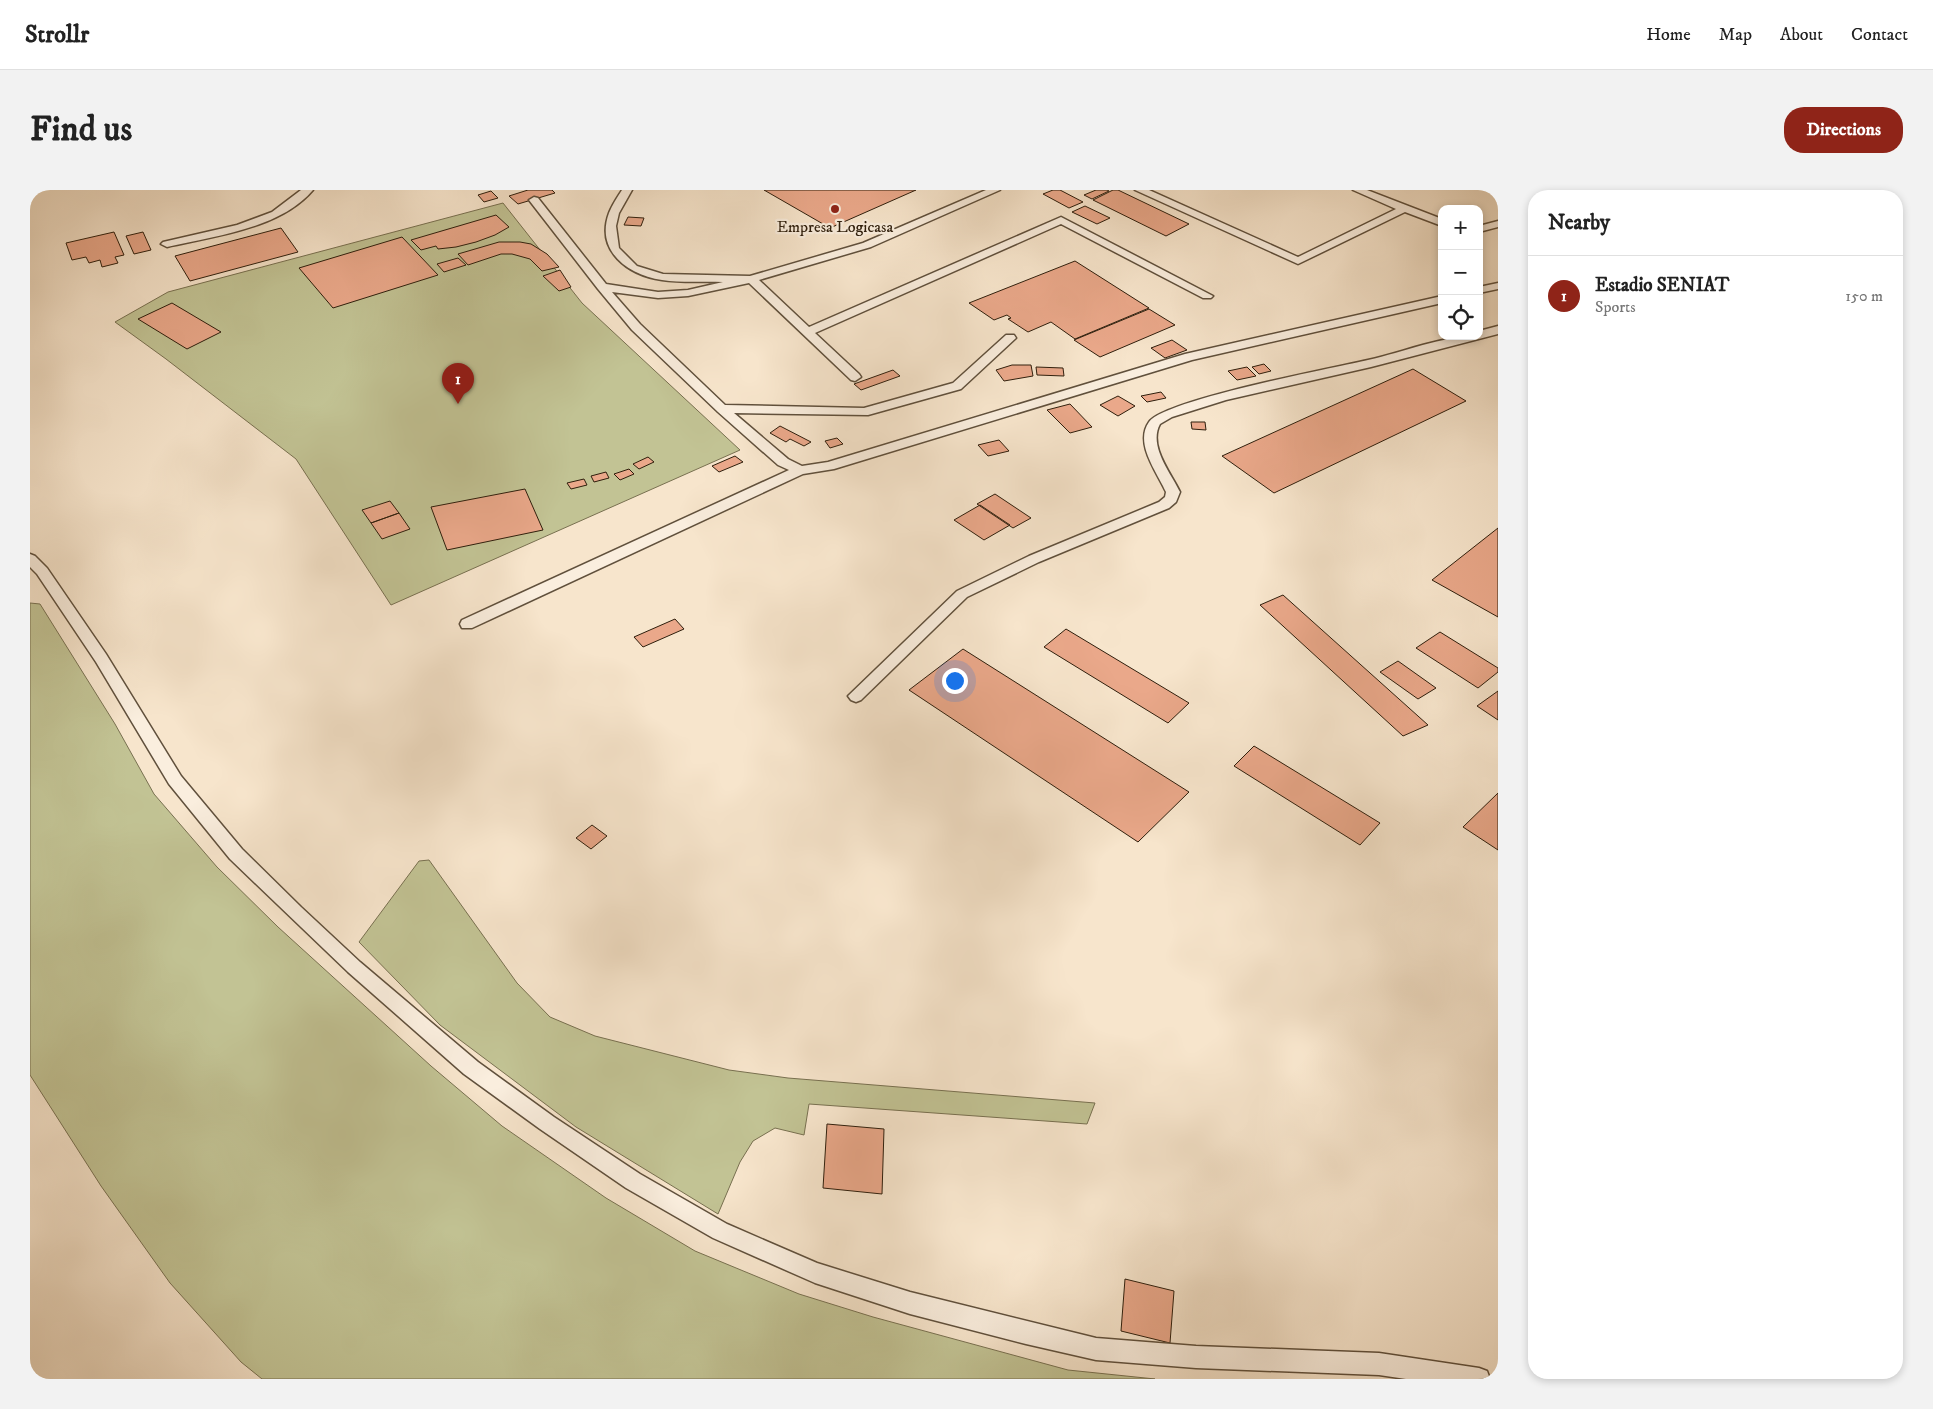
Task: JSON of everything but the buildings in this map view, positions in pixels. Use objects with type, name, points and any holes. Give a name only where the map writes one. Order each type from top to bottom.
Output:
[{"type":"lane","points":[[167,244],[240,227],[276,214],[308,190]]},
{"type":"lane","points":[[627,190],[614,213],[612,226],[614,249],[633,268],[662,277],[751,279],[855,378]]},
{"type":"lane","points":[[602,287],[658,295],[688,293],[751,279],[867,245],[995,190]]},
{"type":"lane","points":[[1140,190],[1298,261],[1405,208]]},
{"type":"lane","points":[[1358,190],[1438,221]]},
{"type":"lane","points":[[534,200],[636,327],[722,409],[782,462],[800,470]]},
{"type":"lane","points":[[808,332],[1062,220],[1207,296]]},
{"type":"lane","points":[[1483,228],[1498,224]]},
{"type":"lane","points":[[1483,289],[1498,286]]},
{"type":"lane","points":[[467,624],[800,470],[829,466],[1189,357],[1438,300]]},
{"type":"lane","points":[[1483,334],[1498,330]]},
{"type":"lane","points":[[722,409],[864,412],[958,386],[1010,338]]},
{"type":"lane","points":[[856,696],[962,594],[1034,559],[1164,505],[1171,499],[1173,492],[1153,453],[1150,433],[1155,422],[1164,416],[1208,402],[1459,340]]},
{"type":"lane","points":[[30,559],[42,571],[101,658],[175,780],[236,854],[295,912],[354,967],[471,1068],[547,1123],[633,1181],[720,1231],[815,1273],[910,1303],[1096,1349],[1196,1357],[1379,1364],[1479,1379]]},
{"type":"green space","points":[[503,203],[582,303],[740,450],[391,605],[296,459],[115,322],[168,292]]},
{"type":"green space","points":[[30,603],[40,604],[115,724],[154,794],[217,867],[278,927],[431,1066],[502,1126],[606,1198],[695,1251],[799,1294],[873,1317],[1068,1370],[1155,1379],[262,1379],[241,1362],[170,1283],[101,1186],[30,1075]]},
{"type":"green space","points":[[429,860],[517,983],[550,1017],[595,1036],[729,1070],[788,1078],[1095,1103],[1087,1124],[809,1104],[804,1135],[775,1128],[753,1141],[740,1162],[718,1214],[576,1127],[440,1025],[359,942],[419,861]]},
{"type":"place","name":"Empresa Logicasa","points":[[835,209]]},
{"type":"place","name":"Estadio SENIAT","points":[[458,404]]}]
